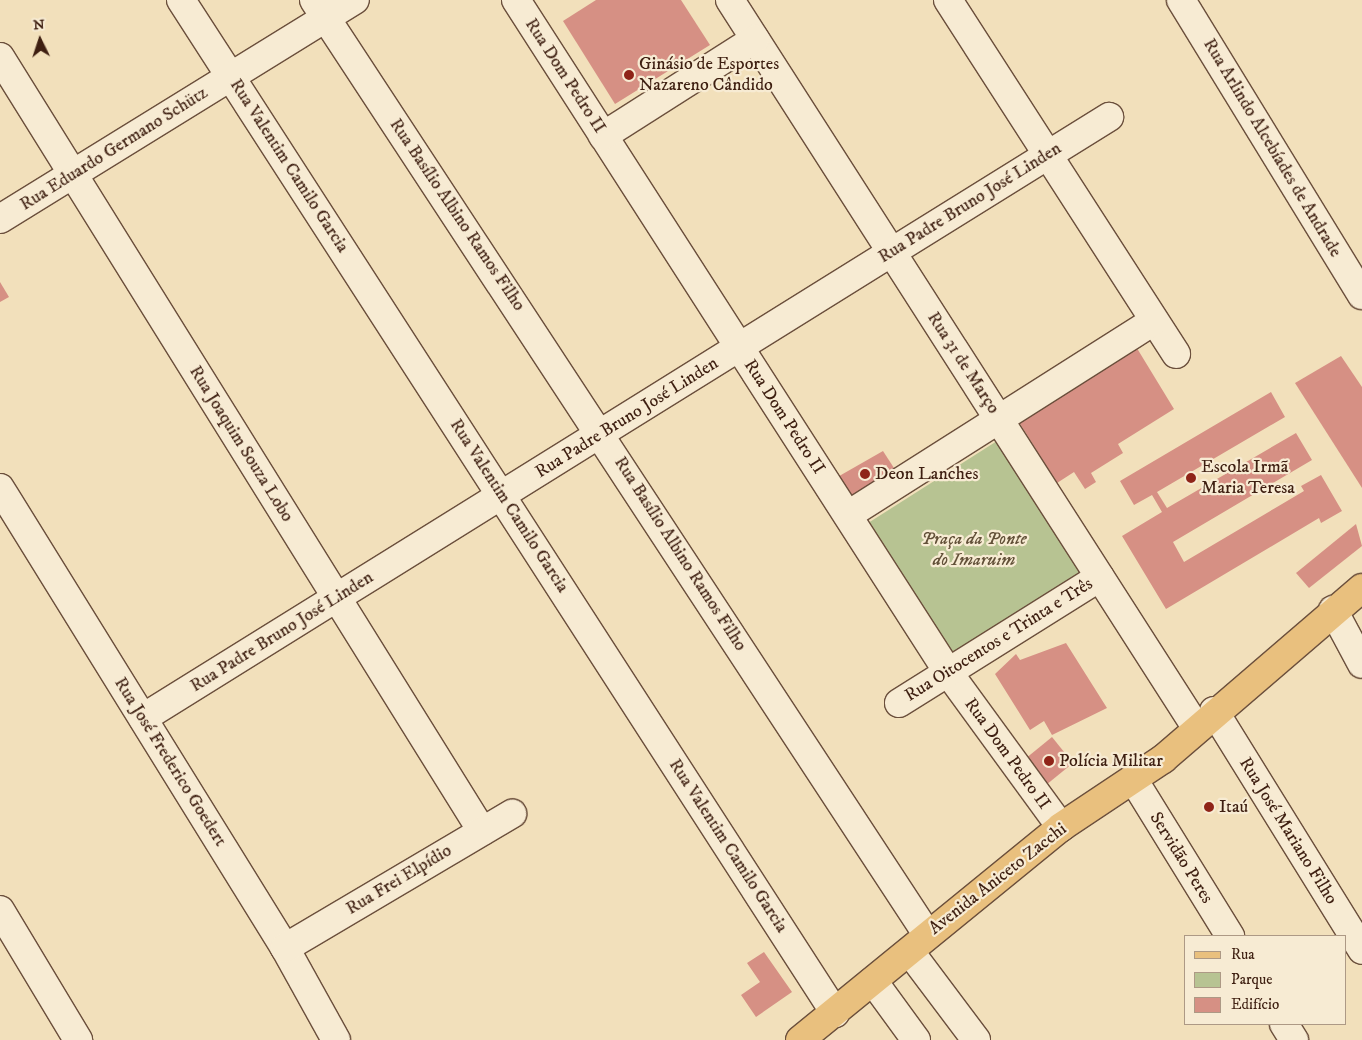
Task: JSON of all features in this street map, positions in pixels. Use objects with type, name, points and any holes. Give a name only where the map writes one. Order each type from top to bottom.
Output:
[{"type":"main road","name":"Avenida Aniceto Zacchi","points":[[800,1040],[918,943],[975,901],[1061,828],[1163,759],[1205,719],[1362,588]]},
{"type":"street","name":"Rua Valentim Camilo Garcia","points":[[181,0],[835,1013]]},
{"type":"street","name":"Rua Eduardo Germano Schütz","points":[[0,219],[231,77],[320,9],[355,0]]},
{"type":"street","name":"Rua Dom Pedro II","points":[[516,0],[948,672],[1061,828]]},
{"type":"street","name":"Rua 31 de Março","points":[[730,0],[1100,578],[1205,719]]},
{"type":"street","points":[[948,0],[1176,354]]},
{"type":"street","name":"Rua Arlindo Alcebíades de Andrade","points":[[1181,0],[1362,296]]},
{"type":"street","name":"Rua Basílio Albino Ramos Filho","points":[[320,9],[602,433],[918,943],[976,1040]]},
{"type":"street","points":[[604,136],[755,40]]},
{"type":"street","name":"Rua Joaquim Souza Lobo","points":[[0,57],[482,831]]},
{"type":"street","name":"Rua Padre Bruno José Linden","points":[[143,718],[740,349],[1109,116]]},
{"type":"street","points":[[848,515],[1154,321]]},
{"type":"street","name":"Rua José Frederico Goedert","points":[[0,488],[285,948],[336,1040]]},
{"type":"street","name":"Rua Oitocentos e Trinta e Três","points":[[899,703],[1100,578]]},
{"type":"street","points":[[1334,610],[1362,664]]},
{"type":"street","name":"Rua José Mariano Filho","points":[[1205,719],[1362,950]]},
{"type":"street","name":"Servidão Peres","points":[[1133,779],[1229,935]]},
{"type":"street","name":"Rua Frei Elpídio","points":[[285,948],[512,814]]},
{"type":"street","points":[[0,910],[78,1040]]},
{"type":"street","points":[[873,981],[916,1040]]},
{"type":"street","points":[[1285,1025],[1294,1040]]},
{"type":"green space","name":"Praça da Ponte do Imaruim","points":[[997,441],[1083,577],[951,660],[865,525]]},
{"type":"building","name":"Ginásio de Esportes Nazareno Cândido","points":[[596,0],[681,0],[710,45],[615,104],[563,21]]},
{"type":"building","points":[[0,282],[9,297],[0,302]]},
{"type":"building","points":[[1135,345],[1174,409],[1118,444],[1123,453],[1091,473],[1096,482],[1085,489],[1074,472],[1057,483],[1017,419]]},
{"type":"building","points":[[1341,356],[1362,387],[1362,488],[1295,383]]},
{"type":"building","points":[[1271,392],[1285,417],[1157,492],[1167,508],[1296,433],[1312,460],[1173,542],[1184,562],[1304,491],[1301,486],[1321,475],[1342,511],[1321,523],[1319,518],[1166,609],[1122,536],[1162,512],[1152,495],[1134,505],[1120,481]]},
{"type":"building","name":"Deon Lanches","points":[[883,451],[894,468],[849,499],[834,479]]},
{"type":"building","points":[[1356,524],[1362,546],[1309,588],[1296,573]]},
{"type":"building","points":[[1066,643],[1107,708],[1052,735],[1044,721],[1030,730],[995,674],[1016,654],[1020,660]]},
{"type":"building","name":"Polícia Militar","points":[[1052,737],[1073,763],[1046,785],[1025,759]]},
{"type":"building","points":[[764,952],[792,992],[756,1017],[741,995],[760,982],[747,963]]},
{"type":"place","name":"Ginásio de Esportes Nazareno Cândido","points":[[629,75]]},
{"type":"place","name":"Deon Lanches","points":[[865,474]]},
{"type":"place","name":"Escola Irmã Maria Teresa","points":[[1191,478]]},
{"type":"place","name":"Polícia Militar","points":[[1049,761]]},
{"type":"place","name":"Itaú","points":[[1209,807]]}]
